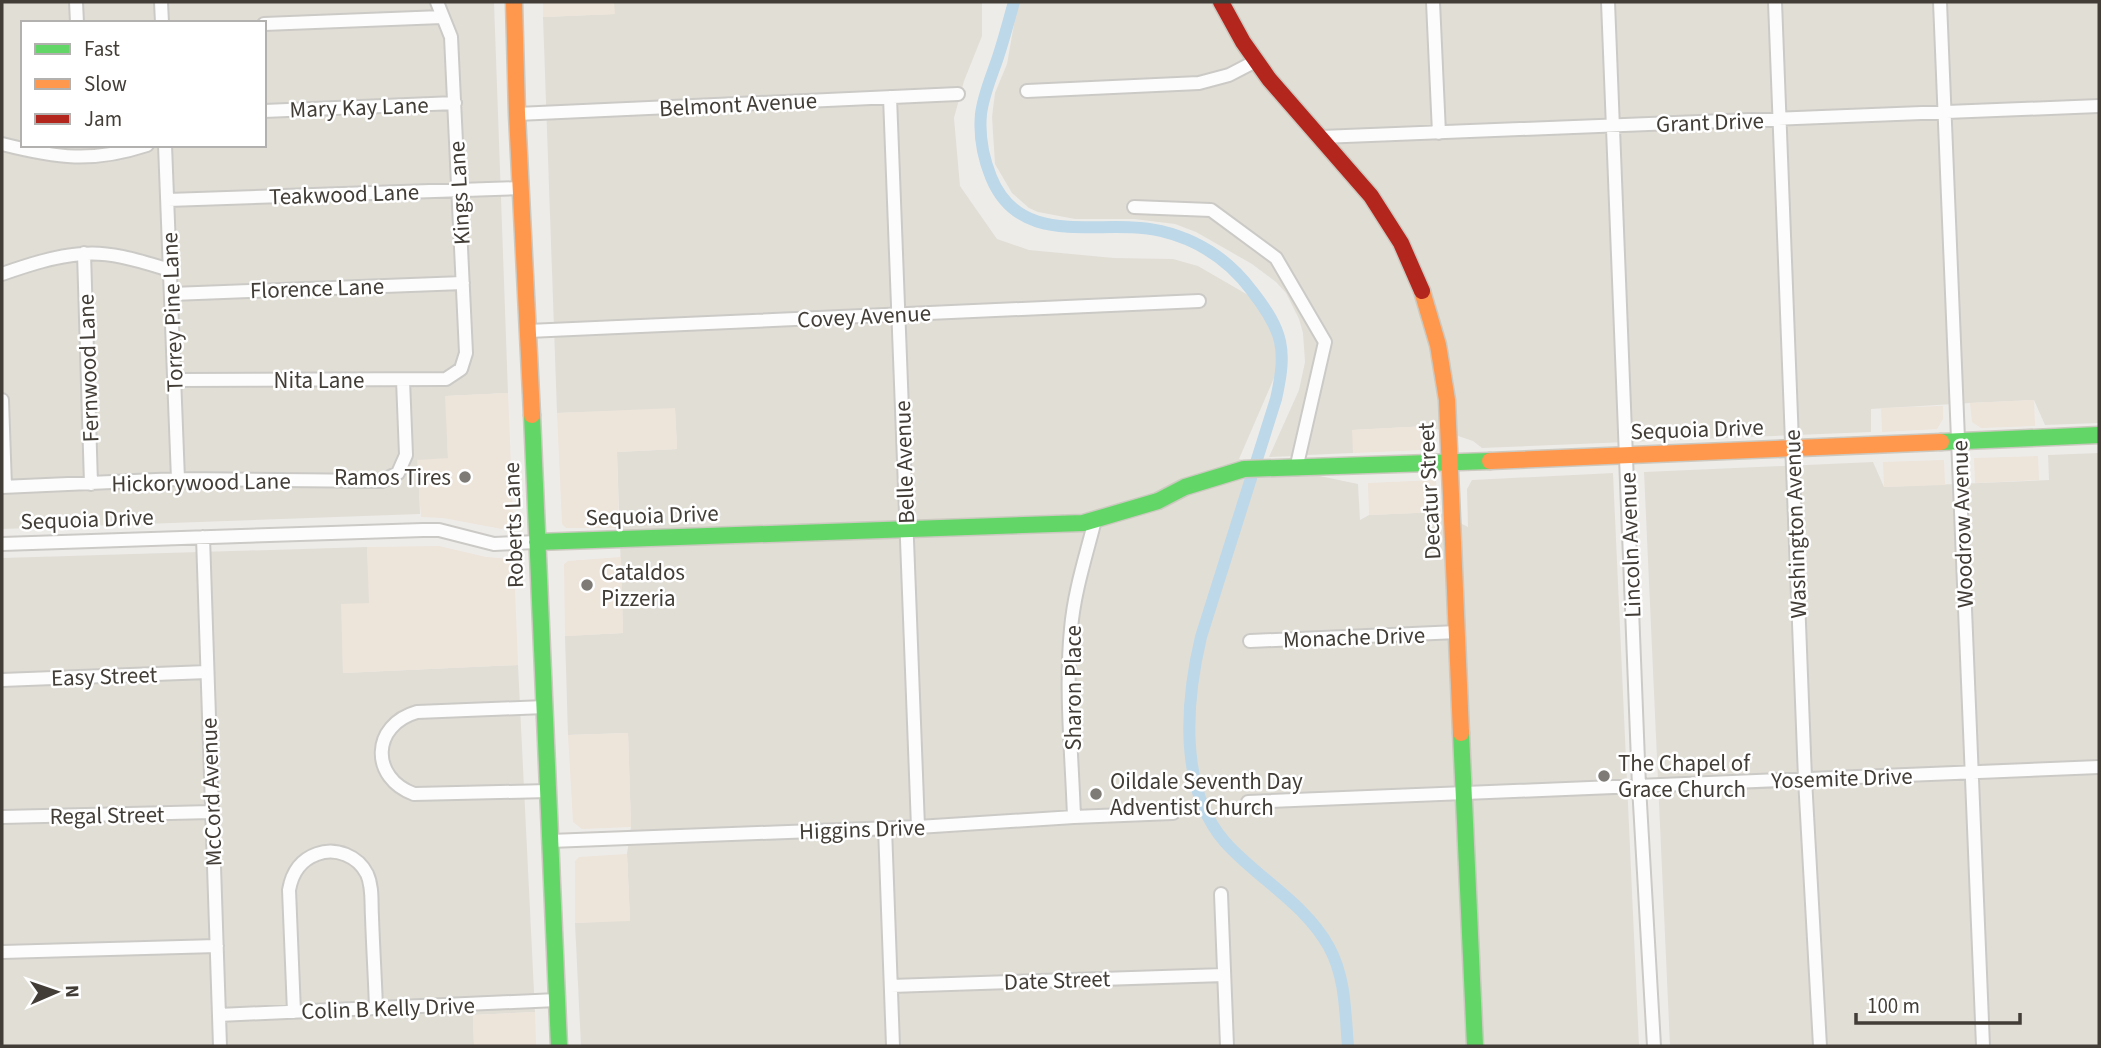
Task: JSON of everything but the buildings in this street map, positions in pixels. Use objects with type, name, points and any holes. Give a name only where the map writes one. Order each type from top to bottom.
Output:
[{"type":"street","points":[[76,2],[77,21]]},
{"type":"street","points":[[161,2],[162,21]]},
{"type":"street","name":"Kings Lane","points":[[437,2],[451,37],[466,353],[461,369]]},
{"type":"street","name":"Roberts Lane","points":[[514,2],[559,1046]]},
{"type":"street","name":"Decatur Street","points":[[1221,2],[1256,61],[1372,198],[1402,246],[1427,304],[1443,365],[1458,632],[1475,1046]]},
{"type":"street","points":[[1433,2],[1438,133]]},
{"type":"street","name":"Lincoln Avenue","points":[[1608,2],[1639,786],[1654,1046]]},
{"type":"street","name":"Washington Avenue","points":[[1775,2],[1805,779],[1820,1046]]},
{"type":"street","name":"Woodrow Avenue","points":[[1940,2],[1983,1046]]},
{"type":"street","points":[[266,24],[442,17]]},
{"type":"street","points":[[1027,91],[1199,83],[1229,75],[1256,61]]},
{"type":"street","name":"Belmont Avenue","points":[[517,114],[958,94]]},
{"type":"street","name":"Belle Avenue","points":[[890,97],[918,827]]},
{"type":"street","name":"Mary Kay Lane","points":[[266,111],[455,103]]},
{"type":"street","name":"Grant Drive","points":[[1321,137],[2099,106]]},
{"type":"street","points":[[2,144],[50,156],[79,152],[102,156],[139,147]]},
{"type":"street","name":"Torrey Pine Lane","points":[[165,147],[178,479]]},
{"type":"street","name":"Teakwood Lane","points":[[168,200],[521,188]]},
{"type":"street","points":[[1134,207],[1211,210],[1276,258],[1325,342],[1296,469]]},
{"type":"street","points":[[2,274],[28,265],[84,253],[170,270]]},
{"type":"street","name":"Fernwood Lane","points":[[84,253],[91,484]]},
{"type":"street","name":"Florence Lane","points":[[172,294],[463,283]]},
{"type":"street","name":"Covey Avenue","points":[[528,331],[1199,301]]},
{"type":"street","name":"Nita Lane","points":[[174,380],[446,379],[461,369]]},
{"type":"street","name":"Hickorywood Lane","points":[[3,487],[178,479],[382,481],[398,473],[406,455],[403,380]]},
{"type":"street","points":[[2,400],[3,487]]},
{"type":"street","name":"Sequoia Drive","points":[[2,544],[439,530],[494,544],[1083,523],[1158,501],[1185,487],[1244,469],[1267,467],[1296,469],[2099,435]]},
{"type":"street","name":"Sharon Place","points":[[1074,817],[1070,630],[1095,520]]},
{"type":"street","name":"McCord Avenue","points":[[203,537],[220,1046]]},
{"type":"street","name":"Monache Drive","points":[[1251,641],[1458,632]]},
{"type":"street","name":"Easy Street","points":[[2,680],[207,672]]},
{"type":"street","points":[[545,706],[417,712],[407,715],[391,727],[385,736],[382,758],[388,777],[396,785],[414,794],[549,791]]},
{"type":"street","name":"Yosemite Drive","points":[[1248,802],[2099,767]]},
{"type":"street","name":"Regal Street","points":[[2,817],[212,812]]},
{"type":"street","name":"Higgins Drive","points":[[551,841],[918,827],[1174,813]]},
{"type":"street","points":[[885,828],[893,1046]]},
{"type":"street","points":[[294,1012],[289,890],[291,878],[312,855],[333,851],[353,858],[360,865],[370,885],[376,1008]]},
{"type":"street","points":[[1221,894],[1227,1046]]},
{"type":"street","points":[[2,952],[217,946]]},
{"type":"street","name":"Date Street","points":[[891,986],[1224,975]]},
{"type":"street","name":"Colin B Kelly Drive","points":[[219,1015],[557,1000]]},
{"type":"shaded area","points":[[2,2],[494,2],[508,393],[446,396],[448,459],[418,461],[420,514],[2,529]]},
{"type":"shaded area","points":[[543,2],[614,2],[615,14],[543,17]]},
{"type":"shaded area","points":[[614,2],[982,2],[982,36],[964,81],[954,118],[960,186],[997,239],[1029,250],[1114,258],[1173,259],[1198,266],[1255,299],[1268,315],[1276,333],[1278,365],[1239,459],[1358,484],[1360,520],[1369,515],[1438,512],[1468,527],[1467,489],[1472,480],[1613,473],[1639,1046],[581,1046],[575,923],[630,920],[627,854],[631,827],[628,733],[568,735],[565,636],[623,633],[617,452],[677,449],[675,409],[557,413],[543,17],[614,14]]},
{"type":"shaded area","points":[[1018,2],[2099,2],[2099,423],[2045,425],[2034,400],[1871,409],[1871,432],[1482,448],[1473,441],[1428,426],[1353,430],[1353,453],[1307,455],[1303,441],[1296,456],[1269,457],[1299,390],[1305,362],[1299,319],[1286,293],[1276,282],[1252,264],[1196,232],[1175,224],[1134,219],[1075,219],[1038,212],[1012,193],[995,164],[992,117],[995,93],[1007,64]]},
{"type":"shaded area","points":[[508,393],[513,516],[502,529],[443,518],[421,517],[417,460],[448,458],[445,396]]},
{"type":"shaded area","points":[[2034,400],[2035,426],[1981,428],[1972,422],[1970,403]]},
{"type":"shaded area","points":[[1943,406],[1943,419],[1937,429],[1882,432],[1881,408]]},
{"type":"shaded area","points":[[675,408],[677,449],[617,452],[619,528],[566,528],[562,524],[557,413]]},
{"type":"shaded area","points":[[1428,426],[1428,440],[1423,450],[1353,453],[1352,430]]},
{"type":"shaded area","points":[[2099,453],[2099,1046],[1670,1046],[1644,472],[1873,462],[1884,487],[2049,480],[2048,455]]},
{"type":"shaded area","points":[[2038,456],[2039,480],[1975,483],[1974,458]]},
{"type":"shaded area","points":[[1944,460],[1945,485],[1884,487],[1883,462]]},
{"type":"shaded area","points":[[1436,480],[1438,512],[1369,515],[1368,483]]},
{"type":"shaded area","points":[[439,546],[486,557],[510,559],[514,568],[518,665],[343,673],[341,604],[369,603],[367,547]]},
{"type":"shaded area","points":[[367,547],[370,604],[342,604],[343,673],[518,665],[535,1012],[473,1015],[474,1046],[2,1046],[2,558]]},
{"type":"shaded area","points":[[621,557],[623,633],[565,636],[564,564],[568,561]]},
{"type":"shaded area","points":[[628,733],[631,827],[582,829],[573,822],[568,735]]},
{"type":"shaded area","points":[[627,854],[630,921],[575,923],[575,861],[579,857]]},
{"type":"shaded area","points":[[535,1012],[536,1046],[474,1046],[473,1015]]},
{"type":"waterway","points":[[1014,2],[985,95],[981,122],[986,162],[1004,200],[1022,215],[1042,223],[1138,228],[1161,231],[1188,240],[1212,253],[1243,280],[1263,305],[1277,330],[1282,354],[1276,399],[1201,637],[1192,688],[1190,743],[1199,796],[1210,820],[1225,842],[1307,917],[1329,947],[1342,983],[1348,1046]]},
{"type":"traffic: fast","points":[[532,415],[559,1046]]},
{"type":"traffic: fast","points":[[1941,442],[2099,435]]},
{"type":"traffic: fast","points":[[537,542],[1083,523],[1158,501],[1185,487],[1244,469],[1490,461]]},
{"type":"traffic: fast","points":[[1461,733],[1475,1046]]},
{"type":"traffic: slow","points":[[514,2],[532,415]]},
{"type":"traffic: slow","points":[[1422,291],[1438,345],[1447,400],[1461,733]]},
{"type":"traffic: slow","points":[[1490,461],[1941,442]]},
{"type":"traffic: jam","points":[[1221,2],[1243,42],[1269,79],[1371,196],[1401,243],[1422,291]]},
{"type":"place","name":"Ramos Tires","points":[[465,477]]},
{"type":"place","name":"Cataldos Pizzeria","points":[[587,585]]},
{"type":"place","name":"The Chapel of Grace Church","points":[[1604,776]]},
{"type":"place","name":"Oildale Seventh Day Adventist Church","points":[[1096,794]]}]
